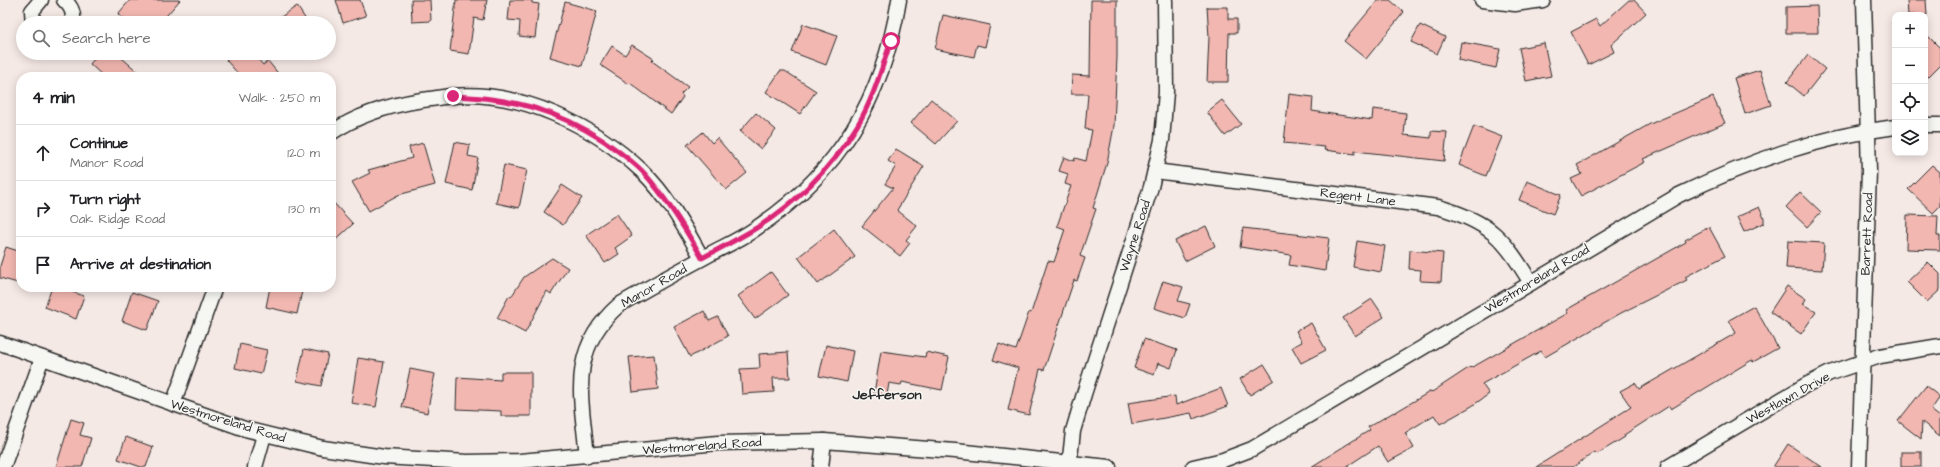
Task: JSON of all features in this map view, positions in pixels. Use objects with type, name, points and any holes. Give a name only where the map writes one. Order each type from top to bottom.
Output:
[{"type":"street","points":[[32,16],[32,11],[41,0]]},
{"type":"street","points":[[65,0],[73,12],[73,16]]},
{"type":"street","name":"Manor Road","points":[[587,456],[581,371],[585,352],[594,333],[605,317],[619,305],[754,230],[785,207],[814,181],[837,155],[857,125],[874,90],[891,41],[899,0]]},
{"type":"street","name":"Wayne Road","points":[[1069,465],[1073,431],[1155,171],[1162,140],[1166,92],[1165,0]]},
{"type":"street","points":[[1482,0],[1515,4],[1544,0]]},
{"type":"street","name":"Barrett Road","points":[[1860,467],[1869,171],[1864,0]]},
{"type":"street","points":[[336,130],[357,119],[399,104],[453,96],[484,97],[519,103],[553,113],[580,126],[619,151],[643,172],[661,193],[681,222],[702,258]]},
{"type":"street","points":[[1928,125],[1940,125]]},
{"type":"street","name":"Westmoreland Road","points":[[1193,467],[1223,460],[1252,449],[1679,195],[1724,174],[1771,155],[1810,143],[1868,130],[1892,127]]},
{"type":"street","name":"Regent Lane","points":[[1155,171],[1438,207],[1468,217],[1482,224],[1499,237],[1512,252],[1530,283]]},
{"type":"street","points":[[173,404],[213,292]]},
{"type":"street","name":"Westmoreland Road","points":[[0,343],[173,404],[264,434],[323,448],[408,459],[474,462],[520,461],[718,443],[824,441],[955,451],[1069,465],[1109,467]]},
{"type":"street","name":"Westlawn Drive","points":[[1668,467],[1806,385],[1830,373],[1863,361],[1915,349],[1940,346]]},
{"type":"street","points":[[3,467],[42,358]]},
{"type":"street","points":[[255,467],[264,434]]},
{"type":"street","points":[[821,467],[824,441]]},
{"type":"building","points":[[130,0],[180,0],[166,16],[120,16],[118,14]]},
{"type":"building","points":[[336,0],[360,0],[366,16],[343,23]]},
{"type":"building","points":[[411,0],[430,0],[431,21],[412,22]]},
{"type":"building","points":[[456,0],[487,0],[483,20],[474,18],[469,54],[450,51]]},
{"type":"building","points":[[510,0],[532,0],[532,3],[539,4],[535,38],[519,36],[520,21],[508,20]]},
{"type":"building","points":[[1091,0],[1117,0],[1117,57],[1114,126],[1107,163],[1093,208],[1096,209],[1080,256],[1085,258],[1077,281],[1074,280],[1044,370],[1040,369],[1029,415],[1008,410],[1018,368],[993,360],[999,344],[1016,350],[1029,312],[1031,313],[1048,261],[1054,262],[1065,229],[1057,226],[1071,186],[1065,184],[1068,174],[1059,171],[1064,157],[1074,161],[1075,158],[1086,161],[1092,130],[1085,129],[1088,94],[1071,94],[1072,75],[1090,76]]},
{"type":"building","points":[[1378,0],[1390,0],[1404,12],[1366,59],[1344,41]]},
{"type":"building","points":[[1629,0],[1634,0],[1646,13],[1611,45],[1614,52],[1588,65],[1571,32],[1596,19],[1600,26]]},
{"type":"building","points":[[1907,0],[1926,0],[1927,12],[1908,12]]},
{"type":"building","points":[[565,2],[597,11],[582,66],[550,57]]},
{"type":"building","points":[[297,6],[303,16],[282,16]]},
{"type":"building","points":[[1817,6],[1818,33],[1786,33],[1786,7]]},
{"type":"building","points":[[1207,7],[1228,7],[1228,19],[1237,19],[1237,33],[1229,33],[1228,82],[1207,82],[1209,37]]},
{"type":"building","points":[[943,15],[990,25],[985,47],[977,45],[974,57],[935,49]]},
{"type":"building","points":[[803,24],[837,36],[826,65],[792,52]]},
{"type":"building","points":[[1420,25],[1445,37],[1437,54],[1411,42]]},
{"type":"building","points":[[1928,36],[1940,48],[1940,65],[1928,77]]},
{"type":"building","points":[[1461,42],[1500,49],[1496,68],[1458,60]]},
{"type":"building","points":[[1544,43],[1551,76],[1526,81],[1519,48]]},
{"type":"building","points":[[632,45],[654,59],[652,61],[688,87],[681,94],[683,97],[671,114],[630,83],[629,84],[600,65],[612,46],[625,55]]},
{"type":"building","points":[[1808,55],[1825,69],[1804,96],[1787,82]]},
{"type":"building","points":[[93,60],[124,60],[138,72],[99,72],[90,64]]},
{"type":"building","points":[[226,60],[259,60],[263,65],[268,61],[277,72],[237,72]]},
{"type":"building","points":[[1760,70],[1771,105],[1745,114],[1734,78]]},
{"type":"building","points":[[780,71],[785,71],[816,91],[800,114],[766,92]]},
{"type":"building","points":[[1289,94],[1313,97],[1312,111],[1372,120],[1373,109],[1406,113],[1404,135],[1431,138],[1431,131],[1447,132],[1444,161],[1355,151],[1355,154],[1324,150],[1325,147],[1284,143]]},
{"type":"building","points":[[1713,97],[1725,123],[1643,159],[1645,162],[1581,196],[1571,179],[1582,174],[1577,165],[1650,124]]},
{"type":"building","points":[[931,99],[957,121],[936,144],[911,123]]},
{"type":"building","points":[[1222,100],[1241,124],[1225,136],[1207,112]]},
{"type":"building","points":[[756,113],[776,130],[761,149],[740,131]]},
{"type":"building","points":[[1474,126],[1502,137],[1486,176],[1459,165]]},
{"type":"building","points":[[703,132],[712,143],[717,138],[747,173],[726,190],[687,145]]},
{"type":"building","points":[[455,142],[470,145],[468,156],[478,158],[472,190],[446,184]]},
{"type":"building","points":[[423,143],[435,185],[398,195],[369,211],[352,182],[370,173],[368,170],[412,158],[409,147]]},
{"type":"building","points":[[896,149],[924,166],[897,210],[917,226],[906,240],[910,243],[900,256],[862,226],[893,188],[885,184],[896,166],[888,161]]},
{"type":"building","points":[[504,165],[527,170],[519,208],[496,203]]},
{"type":"building","points":[[1932,165],[1940,172],[1940,206],[1933,213],[1908,189]]},
{"type":"building","points":[[1527,181],[1561,195],[1553,214],[1519,200]]},
{"type":"building","points":[[562,185],[582,198],[563,225],[544,212]]},
{"type":"building","points":[[1800,192],[1821,212],[1807,227],[1786,207]]},
{"type":"building","points":[[336,205],[353,224],[336,239]]},
{"type":"building","points":[[1759,207],[1764,218],[1764,223],[1744,232],[1737,217]]},
{"type":"building","points":[[617,214],[632,236],[615,248],[619,254],[605,263],[586,235]]},
{"type":"building","points":[[1907,215],[1938,216],[1937,236],[1940,236],[1940,250],[1906,249]]},
{"type":"building","points":[[1206,226],[1215,246],[1185,261],[1175,241]]},
{"type":"building","points":[[1709,227],[1725,256],[1685,277],[1687,280],[1621,313],[1545,357],[1541,351],[1482,384],[1489,394],[1472,406],[1440,424],[1434,415],[1405,433],[1414,448],[1388,462],[1378,446],[1346,467],[1311,467],[1370,430],[1368,427],[1431,391],[1432,392],[1470,367],[1471,368],[1568,313],[1566,310],[1686,242],[1685,240]]},
{"type":"building","points":[[1243,228],[1329,238],[1325,271],[1289,265],[1291,255],[1240,247]]},
{"type":"building","points":[[834,229],[855,257],[818,284],[798,257]]},
{"type":"building","points":[[1357,241],[1385,246],[1381,272],[1353,267]]},
{"type":"building","points":[[1788,241],[1824,243],[1822,270],[1786,268]]},
{"type":"building","points":[[6,247],[16,250],[16,283],[0,278],[0,266]]},
{"type":"building","points":[[1410,250],[1443,253],[1441,282],[1420,281],[1421,270],[1409,269]]},
{"type":"building","points":[[552,258],[568,268],[551,294],[547,291],[525,333],[497,318],[509,296],[511,297],[524,277]]},
{"type":"building","points":[[1928,262],[1940,274],[1940,290],[1927,302],[1907,282]]},
{"type":"building","points":[[771,272],[788,295],[755,319],[738,296]]},
{"type":"building","points":[[1163,281],[1183,287],[1178,301],[1190,304],[1185,318],[1154,308]]},
{"type":"building","points":[[1787,286],[1806,299],[1803,304],[1816,312],[1801,334],[1770,312]]},
{"type":"building","points":[[50,292],[72,292],[84,296],[76,319],[45,307]]},
{"type":"building","points":[[132,292],[158,301],[147,330],[122,321]]},
{"type":"building","points":[[269,292],[302,292],[297,314],[266,307]]},
{"type":"building","points":[[1372,299],[1384,317],[1355,336],[1343,318]]},
{"type":"building","points":[[1754,306],[1778,348],[1753,362],[1752,360],[1671,409],[1669,406],[1624,435],[1625,437],[1597,454],[1595,452],[1573,467],[1536,467],[1631,407],[1620,391],[1635,383],[1639,389],[1736,333],[1729,320]]},
{"type":"building","points":[[704,311],[709,321],[718,317],[728,336],[690,357],[674,327]]},
{"type":"building","points":[[1311,323],[1326,350],[1301,363],[1292,347],[1302,342],[1296,331]]},
{"type":"building","points":[[1144,339],[1177,350],[1171,368],[1158,363],[1154,375],[1134,368]]},
{"type":"building","points":[[240,344],[267,350],[261,374],[235,368]]},
{"type":"building","points":[[826,345],[853,351],[847,382],[819,376]]},
{"type":"building","points":[[304,349],[328,354],[321,386],[297,381]]},
{"type":"building","points":[[881,351],[925,357],[926,352],[949,357],[942,390],[902,382],[901,385],[889,383],[887,395],[874,393]]},
{"type":"building","points":[[788,352],[790,378],[773,378],[774,392],[742,394],[740,369],[760,368],[759,354]]},
{"type":"building","points":[[654,355],[658,389],[633,392],[629,357]]},
{"type":"building","points":[[358,358],[384,362],[376,407],[351,403]]},
{"type":"building","points":[[1264,364],[1274,380],[1250,395],[1240,379]]},
{"type":"building","points":[[410,369],[435,374],[427,413],[402,407]]},
{"type":"building","points":[[501,372],[531,372],[531,416],[501,416],[501,411],[456,409],[457,377],[501,380]]},
{"type":"building","points":[[1926,386],[1940,397],[1931,410],[1940,417],[1940,436],[1922,422],[1921,439],[1898,421]]},
{"type":"building","points":[[1221,388],[1228,406],[1193,419],[1191,413],[1132,424],[1128,403],[1175,396],[1176,405]]},
{"type":"building","points":[[71,419],[84,423],[80,435],[91,438],[82,467],[56,467]]},
{"type":"building","points":[[126,437],[153,447],[146,467],[141,467],[118,459]]},
{"type":"building","points":[[1788,444],[1822,467],[1773,467]]},
{"type":"building","points":[[1901,452],[1921,452],[1921,467],[1901,467]]},
{"type":"district","name":"Jefferson","points":[[887,395]]},
{"type":"route","points":[[453,96],[484,97],[519,103],[553,113],[580,126],[619,151],[643,172],[661,193],[681,222],[702,258],[754,230],[785,207],[814,181],[837,155],[857,125],[874,90],[891,41]]}]
